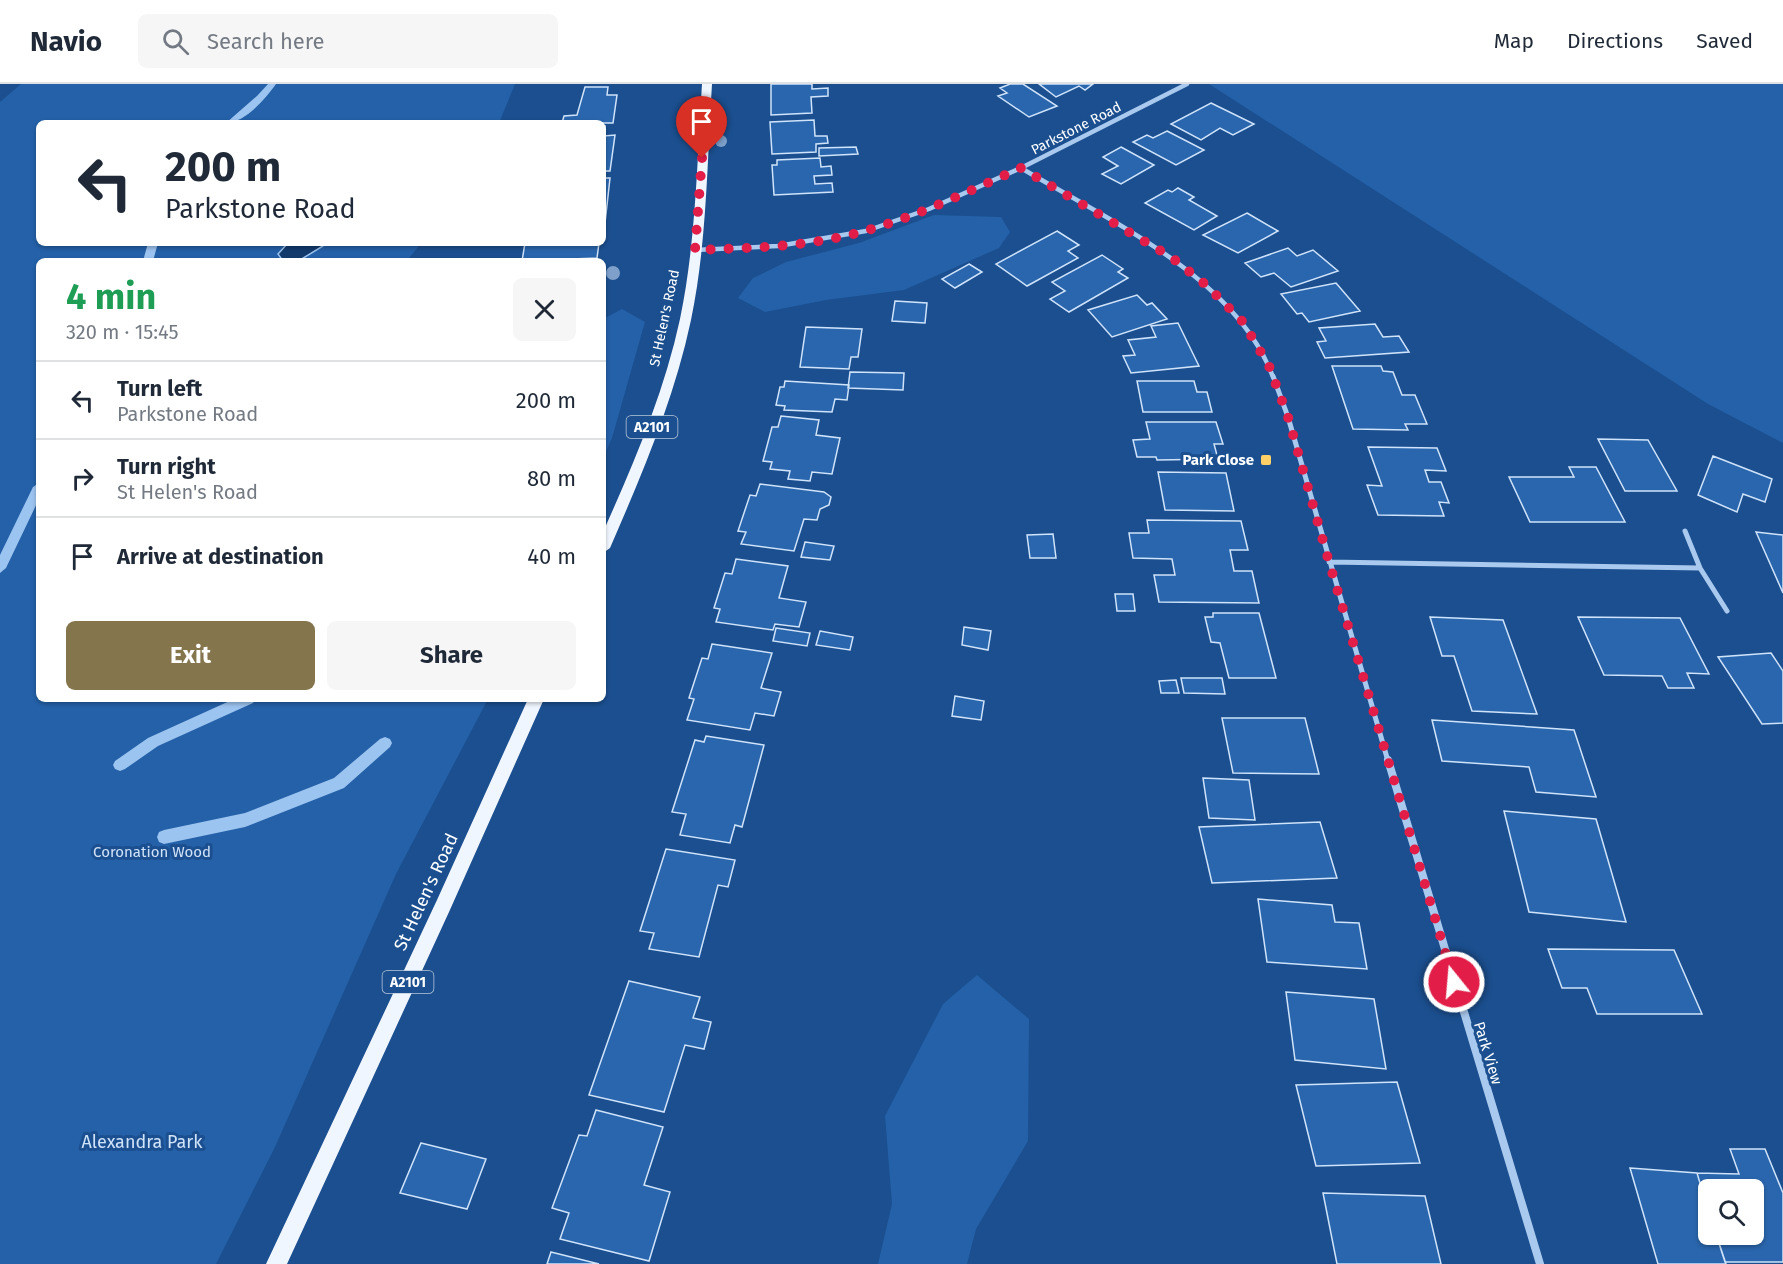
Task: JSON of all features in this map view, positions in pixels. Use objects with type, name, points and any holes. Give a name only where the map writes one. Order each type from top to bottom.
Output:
[{"type":"main road","name":"St Helen's Road","points":[[606,541],[633,479],[678,352],[695,250],[707,84]]},
{"type":"main road","name":"St Helen's Road","points":[[276,1264],[443,906],[535,702]]},
{"type":"street","name":"Parkstone Road","points":[[695,250],[778,246],[866,231],[929,209],[1021,168],[1187,84]]},
{"type":"street","name":"Park View","points":[[1021,168],[1171,257],[1206,285],[1243,322],[1269,366],[1288,417],[1329,562],[1540,1264]]},
{"type":"street","points":[[1685,531],[1700,568],[1728,611]]},
{"type":"street","points":[[1329,562],[1700,568]]},
{"type":"green space","name":"Coronation Wood","points":[[21,84],[515,84],[500,120],[36,120],[36,246],[419,246],[409,258],[36,258],[36,702],[486,702],[396,874],[275,1147],[216,1264],[0,1264],[0,102]]},
{"type":"green space","points":[[1209,84],[1783,84],[1783,443],[1708,404]]},
{"type":"green space","points":[[934,215],[1001,217],[1010,232],[999,248],[904,290],[826,300],[765,312],[738,298],[753,278],[786,262],[859,243]]},
{"type":"green space","points":[[622,309],[645,322],[612,438],[606,451],[606,317]]},
{"type":"green space","points":[[977,975],[1029,1019],[1028,1141],[976,1229],[967,1264],[878,1264],[892,1204],[885,1116],[943,1004]]},
{"type":"shaded area","points":[[285,246],[323,246],[303,258],[281,258],[278,254]]},
{"type":"building","points":[[771,84],[812,84],[812,89],[828,88],[828,96],[811,97],[812,113],[771,115]]},
{"type":"building","points":[[1010,84],[1023,84],[1057,106],[1029,117],[998,96],[1007,93],[1000,88]]},
{"type":"building","points":[[1039,84],[1093,84],[1085,90],[1079,86],[1056,97]]},
{"type":"building","points":[[585,87],[608,87],[607,95],[617,95],[613,123],[606,123],[606,120],[563,120],[564,116],[577,115]]},
{"type":"building","points":[[1211,103],[1254,124],[1233,135],[1220,128],[1201,140],[1171,124]]},
{"type":"building","points":[[814,120],[815,136],[827,136],[828,143],[816,144],[816,152],[772,154],[770,122]]},
{"type":"building","points":[[1167,131],[1204,150],[1176,165],[1133,142],[1147,135],[1153,138]]},
{"type":"building","points":[[615,135],[610,171],[606,171],[606,136]]},
{"type":"building","points":[[856,147],[858,154],[819,156],[819,148]]},
{"type":"building","points":[[1121,147],[1154,165],[1121,184],[1102,174],[1118,166],[1103,157]]},
{"type":"building","points":[[820,158],[821,167],[831,166],[832,175],[814,176],[815,184],[832,183],[833,192],[774,195],[772,165],[777,165],[777,160]]},
{"type":"building","points":[[606,178],[610,178],[606,214]]},
{"type":"building","points":[[1178,188],[1194,197],[1189,200],[1217,216],[1194,230],[1145,203],[1168,190],[1172,192]]},
{"type":"building","points":[[1247,213],[1278,231],[1238,253],[1203,235]]},
{"type":"building","points":[[1057,231],[1079,245],[1068,251],[1078,258],[1027,286],[996,264]]},
{"type":"building","points":[[524,246],[599,246],[597,258],[522,258]]},
{"type":"building","points":[[1288,248],[1297,256],[1313,250],[1338,271],[1291,287],[1274,273],[1261,277],[1245,263]]},
{"type":"building","points":[[1102,255],[1123,269],[1118,272],[1128,278],[1069,312],[1050,299],[1065,291],[1052,282]]},
{"type":"building","points":[[969,264],[982,272],[955,288],[942,279]]},
{"type":"building","points":[[1336,283],[1360,311],[1309,322],[1302,313],[1297,314],[1281,294]]},
{"type":"building","points":[[1137,295],[1147,305],[1152,303],[1167,319],[1112,337],[1088,310]]},
{"type":"building","points":[[895,301],[927,303],[925,323],[892,321]]},
{"type":"building","points":[[1178,323],[1199,366],[1131,373],[1123,356],[1135,355],[1128,340],[1156,337],[1151,326]]},
{"type":"building","points":[[1375,324],[1383,337],[1399,336],[1409,352],[1325,358],[1317,342],[1326,341],[1319,328]]},
{"type":"building","points":[[806,327],[862,329],[858,357],[851,357],[849,369],[800,367]]},
{"type":"building","points":[[1332,366],[1381,366],[1383,371],[1393,372],[1402,395],[1415,395],[1427,424],[1405,424],[1408,430],[1353,429]]},
{"type":"building","points":[[850,372],[904,373],[903,390],[848,388]]},
{"type":"building","points":[[785,381],[849,385],[847,400],[835,399],[832,412],[784,410],[785,406],[776,405],[780,387],[784,387]]},
{"type":"building","points":[[1137,381],[1194,381],[1197,392],[1207,392],[1212,412],[1143,412]]},
{"type":"building","points":[[781,416],[819,420],[816,435],[840,438],[832,474],[812,472],[810,481],[788,479],[790,471],[770,469],[772,462],[763,461],[772,427],[778,427]]},
{"type":"building","points":[[1146,422],[1216,422],[1223,444],[1214,444],[1218,459],[1157,460],[1156,457],[1137,457],[1133,440],[1150,439]]},
{"type":"building","points":[[1598,439],[1648,440],[1677,491],[1625,491]]},
{"type":"building","points":[[1368,447],[1437,448],[1446,471],[1425,470],[1429,482],[1441,482],[1449,503],[1439,502],[1444,516],[1378,515],[1367,485],[1382,486]]},
{"type":"building","points":[[1713,456],[1772,479],[1765,502],[1743,494],[1737,512],[1698,495]]},
{"type":"building","points":[[1569,467],[1596,467],[1625,522],[1530,522],[1509,477],[1574,477]]},
{"type":"building","points":[[1158,472],[1226,473],[1234,511],[1165,510]]},
{"type":"building","points":[[760,484],[824,492],[831,497],[829,505],[820,509],[817,520],[804,519],[794,551],[741,544],[746,532],[738,531],[750,495],[756,496]]},
{"type":"building","points":[[1147,520],[1241,521],[1248,550],[1230,550],[1234,571],[1252,571],[1259,603],[1159,602],[1154,575],[1175,575],[1172,559],[1133,558],[1129,533],[1149,533]]},
{"type":"building","points":[[1756,532],[1783,535],[1783,593]]},
{"type":"building","points":[[1053,534],[1056,558],[1030,558],[1027,535]]},
{"type":"building","points":[[805,542],[834,546],[830,560],[801,557]]},
{"type":"building","points":[[736,559],[788,566],[779,598],[806,602],[799,627],[775,624],[773,630],[716,622],[720,609],[714,608],[725,573],[732,574]]},
{"type":"building","points":[[1115,594],[1133,594],[1135,611],[1117,611]]},
{"type":"building","points":[[1213,613],[1259,613],[1276,678],[1229,678],[1220,643],[1211,642],[1205,617],[1213,617]]},
{"type":"building","points":[[1430,617],[1503,620],[1537,714],[1472,711],[1454,656],[1442,656]]},
{"type":"building","points":[[1578,617],[1680,618],[1709,674],[1687,673],[1694,688],[1668,688],[1662,676],[1604,675]]},
{"type":"building","points":[[964,627],[991,631],[988,650],[962,645]]},
{"type":"building","points":[[776,628],[810,633],[807,646],[773,641]]},
{"type":"building","points":[[820,631],[853,637],[850,650],[816,645]]},
{"type":"building","points":[[712,644],[772,653],[761,688],[781,692],[774,716],[755,713],[750,730],[687,720],[694,699],[689,698],[702,658],[708,659]]},
{"type":"building","points":[[1771,653],[1783,671],[1783,723],[1762,724],[1718,657]]},
{"type":"building","points":[[1181,678],[1222,678],[1225,694],[1184,693]]},
{"type":"building","points":[[1176,680],[1179,693],[1161,693],[1159,681]]},
{"type":"building","points":[[955,696],[984,701],[981,720],[952,716]]},
{"type":"building","points":[[1222,718],[1305,718],[1319,774],[1233,773]]},
{"type":"building","points":[[1432,720],[1574,730],[1596,797],[1536,792],[1529,767],[1442,761]]},
{"type":"building","points":[[706,736],[764,745],[742,827],[735,825],[730,843],[680,835],[686,814],[672,812],[695,740],[704,742]]},
{"type":"building","points":[[1203,778],[1249,780],[1255,820],[1209,818]]},
{"type":"building","points":[[1504,811],[1596,819],[1626,922],[1529,912]]},
{"type":"building","points":[[1320,822],[1337,878],[1212,883],[1199,827]]},
{"type":"building","points":[[666,849],[735,860],[728,887],[718,885],[699,957],[649,949],[654,933],[640,931]]},
{"type":"building","points":[[1258,899],[1332,905],[1335,922],[1359,923],[1367,969],[1267,962]]},
{"type":"building","points":[[1548,949],[1674,950],[1702,1014],[1597,1014],[1587,988],[1562,988]]},
{"type":"building","points":[[629,981],[700,997],[693,1018],[711,1022],[704,1049],[685,1045],[664,1112],[589,1095]]},
{"type":"building","points":[[1286,992],[1374,999],[1386,1069],[1295,1060]]},
{"type":"building","points":[[1397,1082],[1420,1163],[1316,1166],[1296,1085]]},
{"type":"building","points":[[596,1110],[663,1127],[644,1185],[670,1192],[649,1261],[560,1239],[569,1213],[552,1208],[579,1135],[587,1136]]},
{"type":"building","points":[[421,1143],[486,1159],[467,1209],[400,1193]]},
{"type":"building","points":[[1730,1149],[1765,1149],[1783,1193],[1783,1262],[1725,1262],[1720,1245],[1764,1245],[1764,1179],[1699,1179],[1697,1173],[1739,1174]]},
{"type":"building","points":[[1630,1168],[1697,1173],[1698,1245],[1720,1245],[1726,1264],[1658,1264]]},
{"type":"building","points":[[1323,1193],[1425,1196],[1441,1264],[1337,1264]]},
{"type":"building","points":[[551,1252],[599,1264],[547,1264]]},
{"type":"waterway","points":[[234,120],[260,98],[272,84]]},
{"type":"waterway","points":[[149,258],[152,246]]},
{"type":"waterway","points":[[0,568],[36,493]]},
{"type":"waterway","points":[[120,765],[153,742],[241,702]]},
{"type":"waterway","points":[[164,837],[245,820],[339,783],[385,743]]},
{"type":"place","name":"Park Close","points":[[1266,460]]},
{"type":"route","points":[[702,158],[695,250],[778,246],[866,231],[929,209],[1021,168],[1171,257],[1206,285],[1243,322],[1269,366],[1288,417],[1454,982]]},
{"type":"park label","name":"Alexandra Park","points":[[142,1142]]}]
